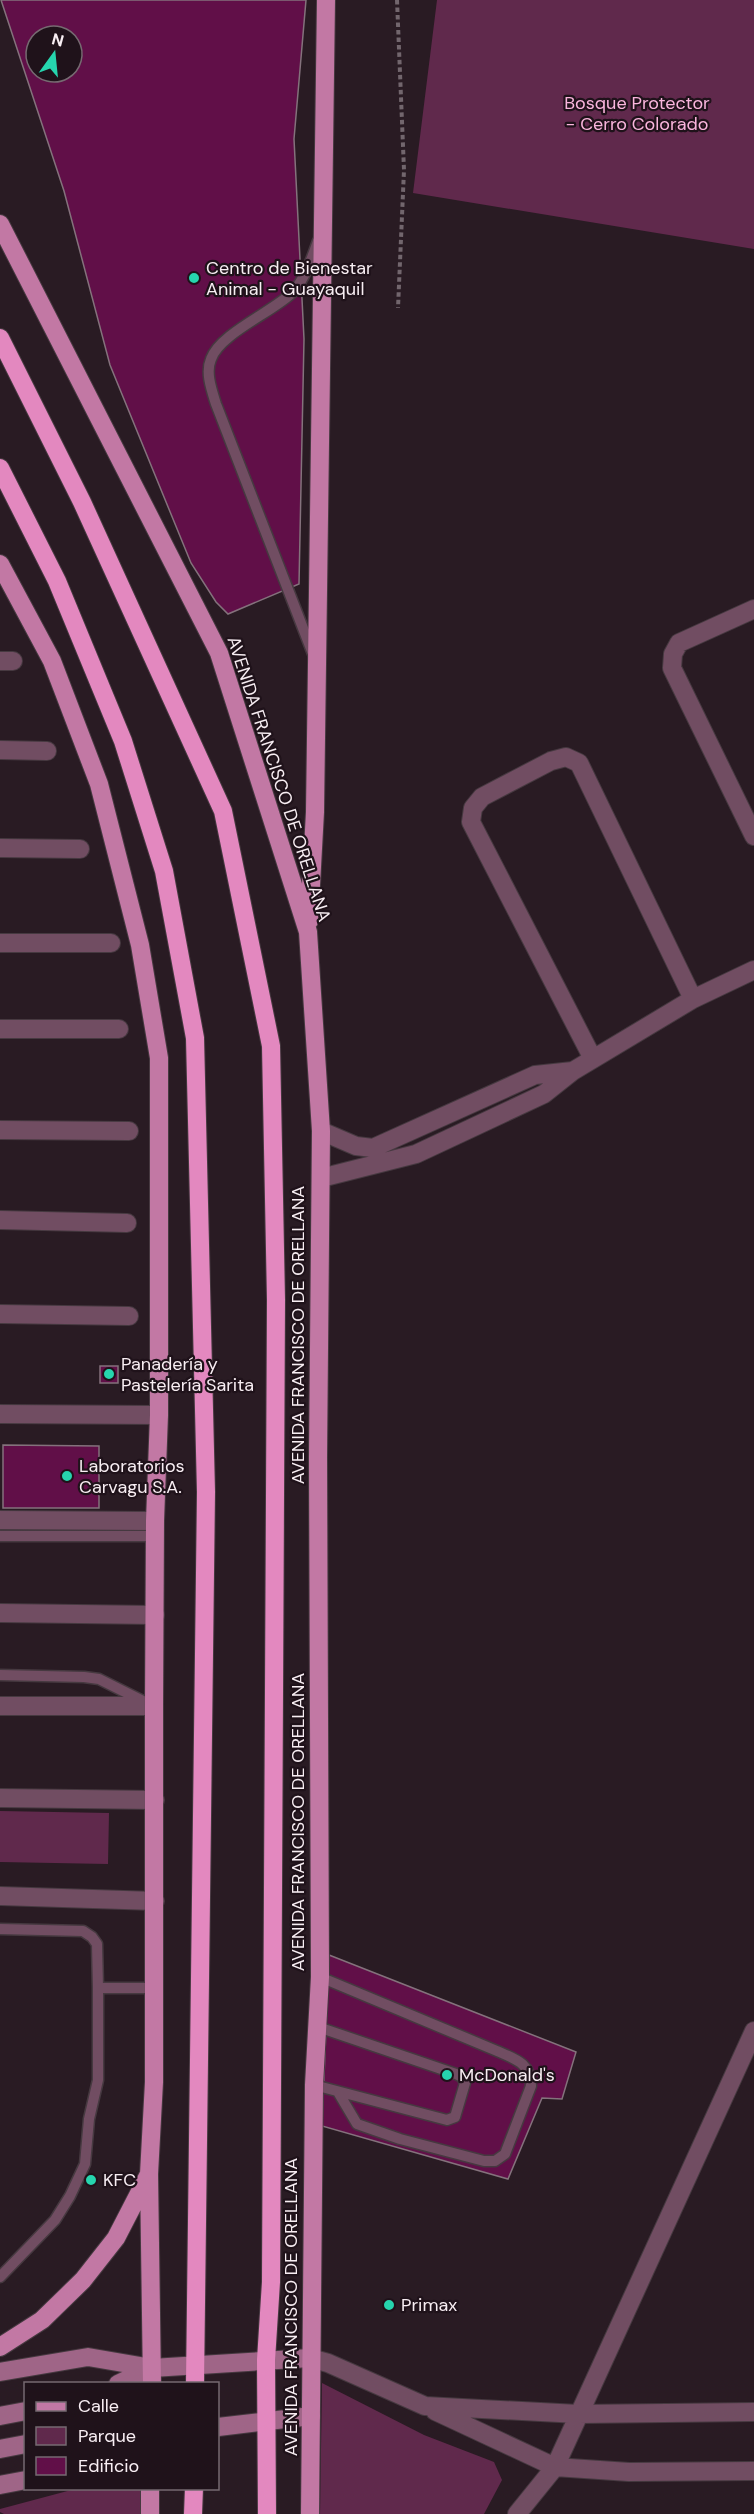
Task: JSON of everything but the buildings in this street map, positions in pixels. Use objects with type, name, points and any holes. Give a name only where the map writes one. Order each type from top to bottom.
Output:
[{"type":"highway","name":"AVENIDA FRANCISCO DE ORELLANA","points":[[0,338],[82,502],[224,811],[271,1046],[276,1312],[271,2282],[266,2360],[267,2514]]},
{"type":"highway","points":[[0,468],[57,581],[123,741],[164,871],[195,1038],[206,1492],[195,2382]]},
{"type":"highway","points":[[193,2514],[194,2490]]},
{"type":"main road","points":[[308,932],[315,812],[318,666],[322,231],[327,0]]},
{"type":"main road","name":"AVENIDA FRANCISCO DE ORELLANA","points":[[0,224],[219,652],[308,932],[321,1131],[318,1553],[320,1977],[314,2085],[310,2514]]},
{"type":"main road","points":[[0,564],[52,661],[99,784],[140,945],[159,1058],[159,1415],[153,1706],[154,2082],[149,2174],[152,2376]]},
{"type":"main road","points":[[0,2347],[42,2320],[83,2280],[116,2238],[149,2174]]},
{"type":"main road","points":[[0,2372],[88,2357],[152,2376]]},
{"type":"main road","points":[[126,2382],[196,2364],[310,2358]]},
{"type":"main road","points":[[0,2416],[24,2411]]},
{"type":"main road","points":[[219,2427],[311,2416]]},
{"type":"main road","points":[[0,2449],[24,2444]]},
{"type":"main road","points":[[0,2485],[24,2480]]},
{"type":"main road","points":[[150,2490],[150,2514]]},
{"type":"street","points":[[754,609],[679,643],[673,654],[672,668],[754,836]]},
{"type":"street","points":[[0,750],[47,751]]},
{"type":"street","points":[[593,1059],[471,822],[473,808],[482,797],[551,760],[566,757],[579,763],[693,999]]},
{"type":"street","points":[[0,848],[80,849]]},
{"type":"street","points":[[0,943],[111,943]]},
{"type":"street","points":[[321,1178],[376,1156],[416,1154],[544,1094],[573,1071],[693,999],[754,970]]},
{"type":"street","points":[[0,1029],[119,1029]]},
{"type":"street","points":[[0,1130],[129,1131]]},
{"type":"street","points":[[321,1131],[376,1156]]},
{"type":"street","points":[[0,1220],[127,1223]]},
{"type":"street","points":[[0,1314],[129,1316]]},
{"type":"street","points":[[0,1414],[159,1415]]},
{"type":"street","points":[[0,1520],[155,1529]]},
{"type":"street","points":[[0,1613],[155,1610]]},
{"type":"street","points":[[0,1706],[153,1706]]},
{"type":"street","points":[[0,1798],[155,1800]]},
{"type":"street","points":[[0,1896],[155,1901]]},
{"type":"street","points":[[517,2514],[555,2467],[754,2031]]},
{"type":"street","points":[[310,2358],[328,2363],[425,2406],[555,2467],[629,2472],[754,2471]]},
{"type":"street","points":[[425,2406],[578,2414],[754,2412]]},
{"type":"lane","points":[[318,666],[216,404],[209,380],[211,358],[228,338],[296,288],[305,275],[322,231]]},
{"type":"lane","points":[[0,1536],[155,1529]]},
{"type":"lane","points":[[0,1606],[155,1610]]},
{"type":"lane","points":[[0,1675],[99,1679],[153,1706]]},
{"type":"lane","points":[[0,1929],[83,1931],[97,1944],[98,1988],[98,2080],[89,2119],[85,2164],[70,2196],[55,2220],[0,2277]]},
{"type":"lane","points":[[320,1977],[497,2051],[524,2064],[531,2075],[531,2086],[505,2154],[495,2162],[400,2139],[357,2124],[338,2092]]},
{"type":"lane","points":[[98,1988],[154,1988]]},
{"type":"lane","points":[[314,2085],[447,2120],[455,2117],[465,2083],[462,2077],[456,2074],[318,2027]]},
{"type":"path","points":[[396,0],[404,170],[398,308]]},
{"type":"green space","name":"Bosque Protector - Cerro Colorado","points":[[437,0],[754,0],[754,249],[413,193]]},
{"type":"green space","points":[[0,1811],[109,1813],[108,1864],[0,1862]]},
{"type":"green space","points":[[322,2383],[424,2435],[494,2462],[502,2480],[484,2514],[320,2514]]},
{"type":"green space","points":[[71,2490],[140,2490],[140,2514],[4,2514],[0,2512],[0,2509]]},
{"type":"place","name":"Centro de Bienestar Animal - Guayaquil","points":[[194,278]]},
{"type":"place","name":"Panadería y Pastelería Sarita","points":[[109,1374]]},
{"type":"place","name":"Laboratorios Carvagu S.A.","points":[[67,1476]]},
{"type":"place","name":"McDonald's","points":[[447,2075]]},
{"type":"place","name":"KFC","points":[[91,2180]]},
{"type":"place","name":"Primax","points":[[389,2305]]}]
